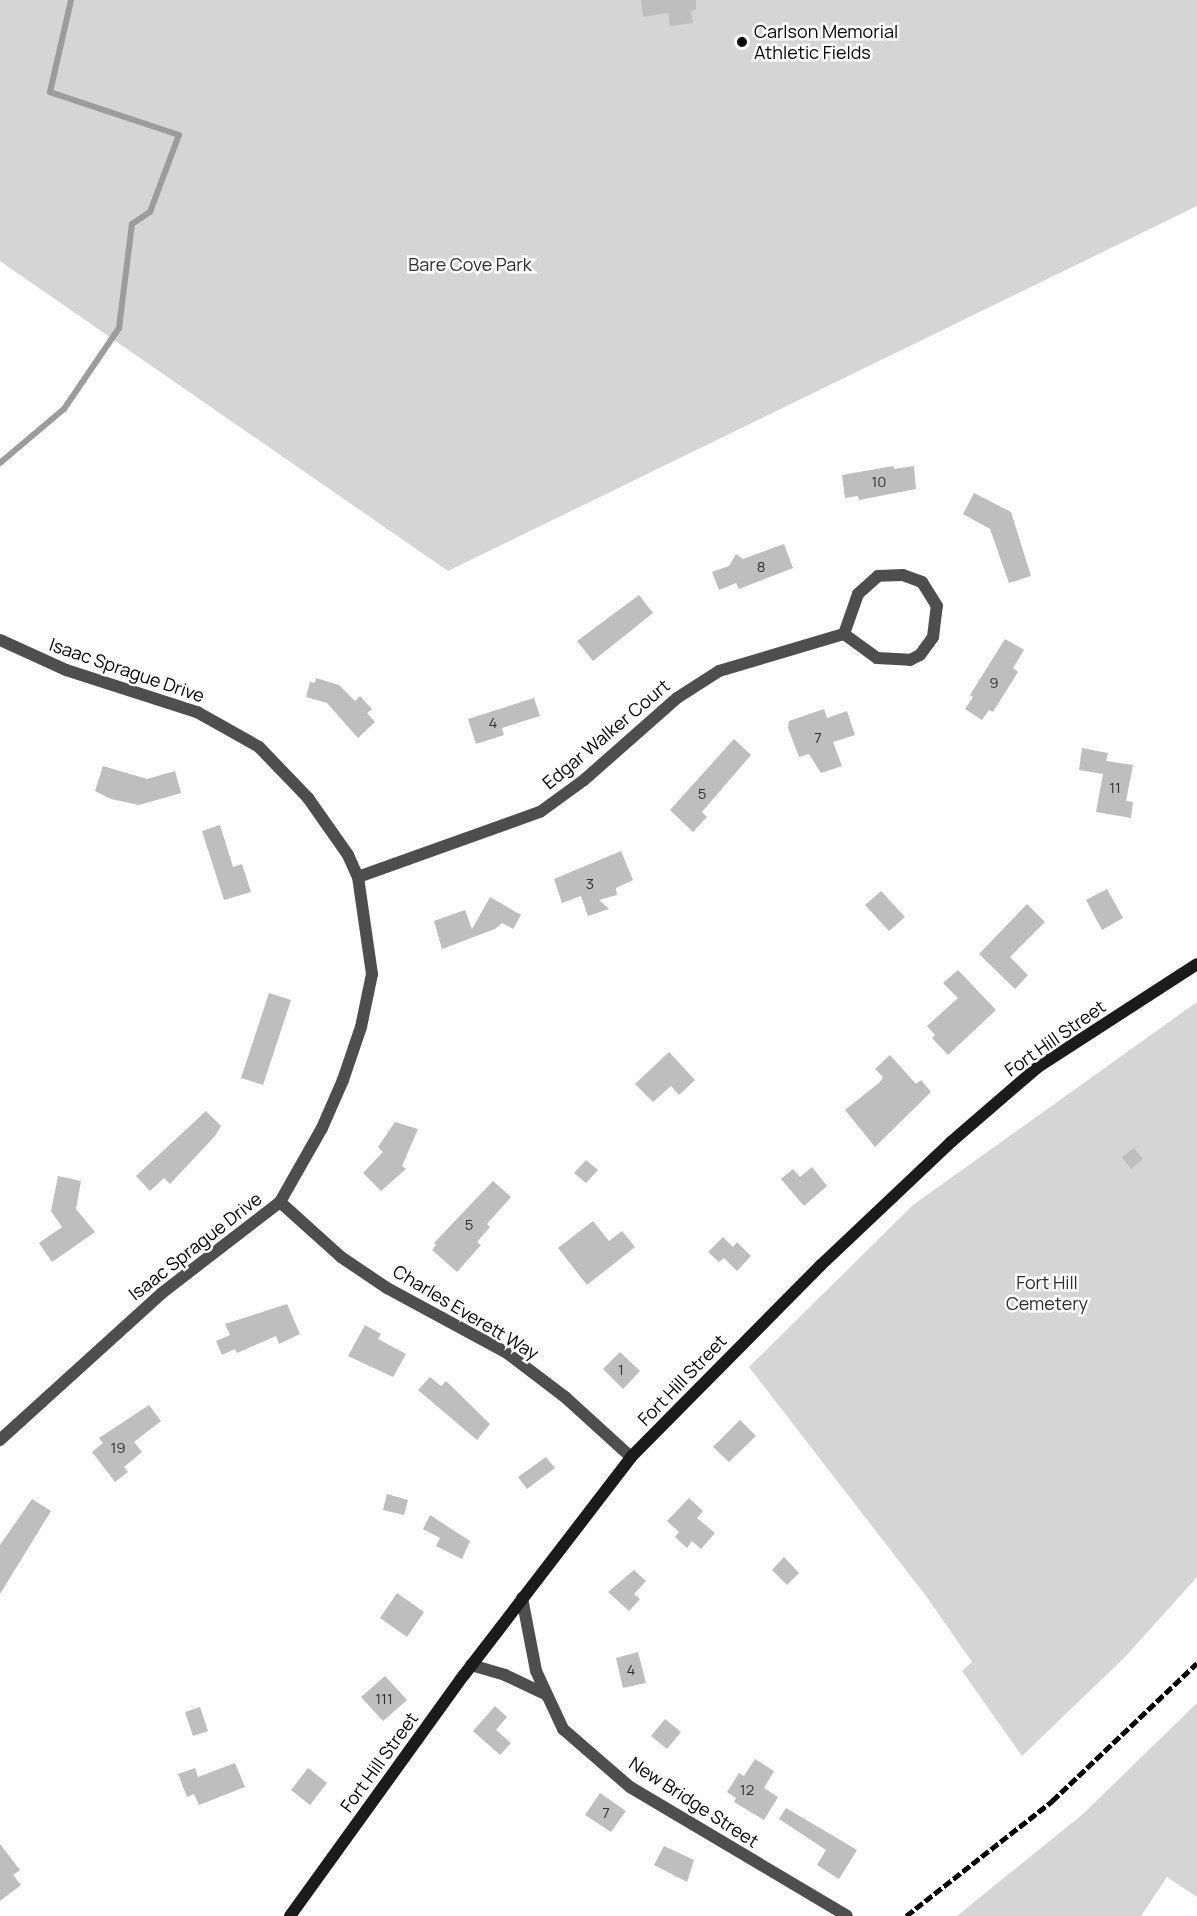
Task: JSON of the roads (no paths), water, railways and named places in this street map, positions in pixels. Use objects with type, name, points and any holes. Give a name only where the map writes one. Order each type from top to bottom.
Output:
[{"type":"main road","name":"Fort Hill Street","points":[[290,1916],[471,1665],[631,1457],[805,1281],[951,1142],[1038,1068],[1197,964]]},
{"type":"street","points":[[903,575],[922,582],[937,606],[933,637],[920,655],[910,660],[877,658],[844,634],[858,594],[878,576],[903,575]]},
{"type":"street","name":"Edgar Walker Court","points":[[358,877],[540,812],[584,780],[704,678],[844,634]]},
{"type":"street","name":"Isaac Sprague Drive","points":[[0,640],[66,669],[197,712],[259,747],[324,818],[358,877],[372,974],[361,1027],[322,1128],[280,1202],[162,1293],[0,1440]]},
{"type":"street","name":"Charles Everett Way","points":[[280,1202],[341,1257],[378,1281],[507,1353],[565,1397],[631,1457]]},
{"type":"street","name":"New Bridge Street","points":[[522,1598],[544,1694],[563,1729],[630,1786],[842,1913]]},
{"type":"street","points":[[471,1665],[505,1675],[544,1694]]},
{"type":"waterway","points":[[0,463],[64,409],[119,328],[132,224],[150,212],[179,135],[50,92],[71,0]]},
{"type":"railway","points":[[906,1916],[1052,1801],[1197,1663]]},
{"type":"place","name":"Carlson Memorial Athletic Fields","points":[[742,42]]},
{"type":"park label","name":"Bare Cove Park","points":[[470,264]]},
{"type":"park label","name":"Fort Hill Cemetery","points":[[1047,1293]]}]
